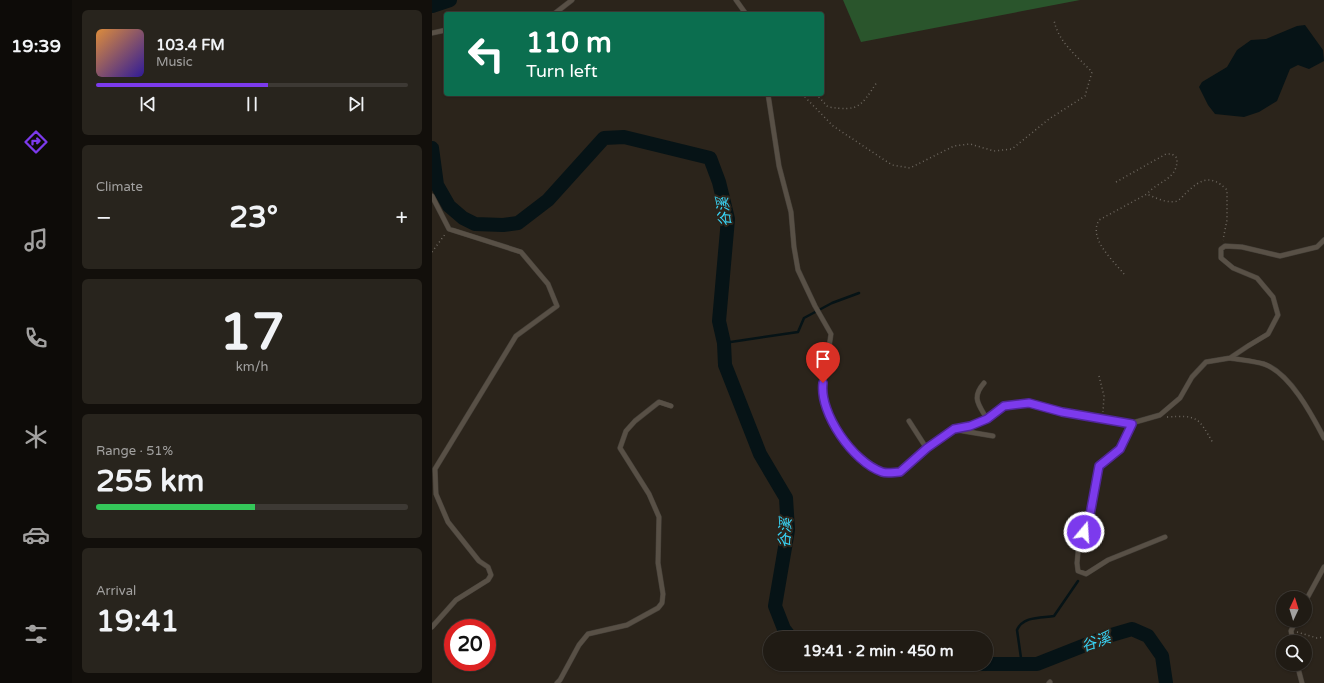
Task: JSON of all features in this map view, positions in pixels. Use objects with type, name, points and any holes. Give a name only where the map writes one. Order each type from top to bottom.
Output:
[{"type":"lane","points":[[557,12],[572,0]]},
{"type":"lane","points":[[736,0],[745,12]]},
{"type":"lane","points":[[432,32],[444,30]]},
{"type":"lane","points":[[768,96],[779,166],[791,212],[794,247],[798,270],[815,306],[831,334],[822,393],[830,417],[852,451],[882,472],[900,472],[927,448],[954,429],[970,426],[987,419],[1004,406],[1029,403],[1062,412],[1132,424],[1160,416],[1180,398],[1192,377],[1206,362],[1230,358],[1265,365],[1290,383],[1315,421],[1324,438]]},
{"type":"lane","points":[[432,196],[449,229],[521,252],[548,284],[557,306],[516,336],[435,469],[436,494],[448,522],[479,561],[488,566],[491,575],[488,580],[456,600],[432,627]]},
{"type":"lane","points":[[1230,358],[1268,334],[1278,315],[1272,298],[1258,278],[1232,268],[1221,258],[1221,250],[1225,246],[1242,247],[1280,256],[1317,247],[1324,240]]},
{"type":"lane","points":[[984,383],[978,390],[976,398],[987,419]]},
{"type":"lane","points":[[557,683],[579,644],[588,634],[627,625],[658,608],[662,603],[663,594],[658,563],[659,517],[649,494],[620,448],[626,430],[635,421],[659,402],[672,406]]},
{"type":"lane","points":[[909,421],[927,448]]},
{"type":"lane","points":[[1132,424],[1120,449],[1099,466],[1089,520],[1079,543],[1077,563],[1078,570],[1086,574],[1108,560],[1165,537]]},
{"type":"lane","points":[[954,429],[993,436]]},
{"type":"lane","points":[[1311,591],[1324,568]]},
{"type":"lane","points":[[1292,627],[1291,630],[1292,635]]},
{"type":"lane","points":[[1299,671],[1302,683]]},
{"type":"path","points":[[804,96],[833,126],[892,166],[910,168],[954,146],[970,144],[994,151],[1012,149],[1049,119],[1085,96],[1090,82],[1092,72],[1060,38],[1056,30],[1054,20]]},
{"type":"path","points":[[818,96],[828,107],[847,110],[860,106],[877,82]]},
{"type":"path","points":[[1116,182],[1166,154],[1172,154],[1177,158],[1177,168],[1170,178],[1154,186],[1147,194],[1099,220],[1096,225],[1096,236],[1124,274]]},
{"type":"path","points":[[1147,194],[1172,202],[1178,200],[1200,181],[1209,180],[1220,183],[1227,190],[1227,220],[1221,250]]},
{"type":"path","points":[[432,252],[449,229]]},
{"type":"path","points":[[1099,376],[1104,396],[1102,418]]},
{"type":"path","points":[[1162,418],[1186,416],[1195,418],[1203,425],[1214,443]]},
{"type":"path","points":[[1291,630],[1317,638],[1324,637]]},
{"type":"green space","points":[[843,0],[1080,0],[861,42]]},
{"type":"shaded area","points":[[1305,25],[1323,50],[1324,61],[1309,69],[1298,65],[1290,69],[1277,101],[1259,112],[1244,117],[1215,114],[1208,105],[1199,87],[1202,82],[1227,67],[1237,50],[1251,40],[1266,39],[1297,26]]},
{"type":"waterway","name":"谷溪","points":[[432,6],[450,0]]},
{"type":"waterway","name":"谷溪","points":[[432,148],[437,185],[449,206],[463,218],[475,224],[503,225],[518,223],[548,200],[604,138],[624,137],[710,158],[719,182],[728,219],[719,321],[724,343],[725,365],[760,454],[786,498],[788,530],[775,606],[786,631]]},
{"type":"waterway","points":[[724,343],[798,332],[804,318],[832,303],[859,293]]},
{"type":"waterway","points":[[1022,665],[1017,630],[1020,625],[1023,622],[1033,618],[1054,616],[1078,581]]},
{"type":"waterway","name":"谷溪","points":[[993,664],[1037,664],[1108,636],[1132,629],[1148,636],[1162,656],[1166,683]]},
{"type":"route","points":[[823,383],[822,393],[830,417],[852,451],[867,463],[882,472],[900,472],[927,448],[954,429],[970,426],[987,419],[1004,406],[1029,403],[1062,412],[1132,424],[1120,449],[1099,466],[1089,520],[1084,532]]}]
